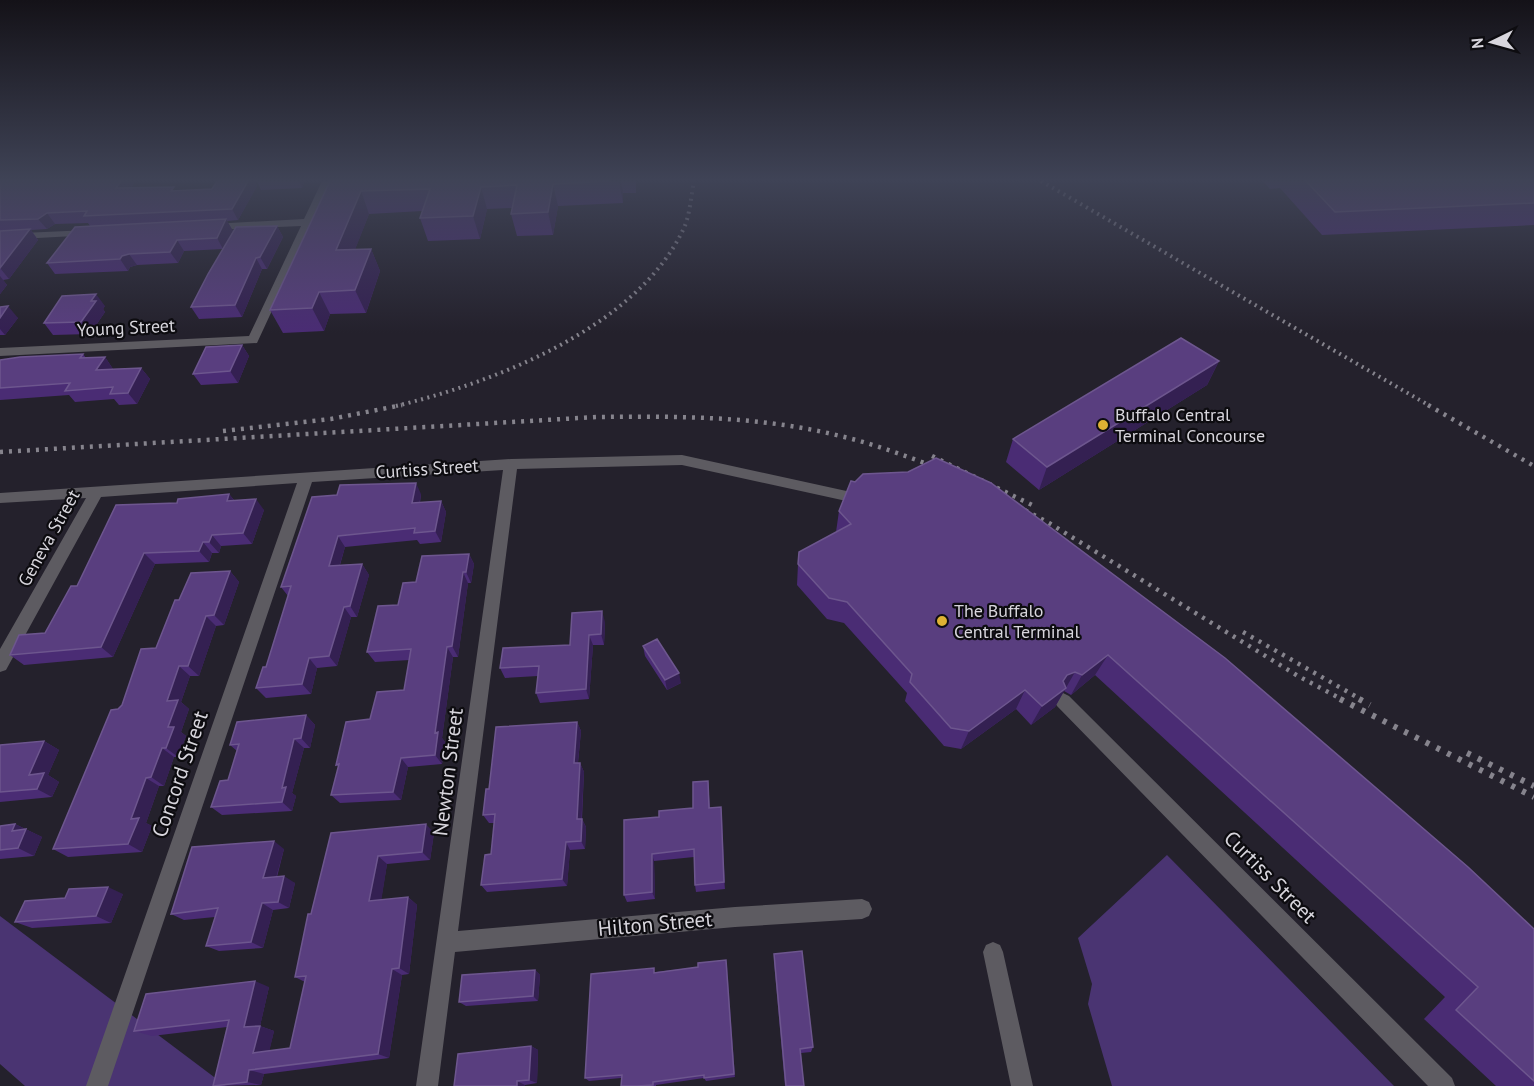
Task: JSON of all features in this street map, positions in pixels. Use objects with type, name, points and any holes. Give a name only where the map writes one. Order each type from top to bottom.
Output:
[{"type":"street","points":[[0,237],[107,232]]},
{"type":"street","name":"Young Street","points":[[0,352],[253,340],[303,232]]},
{"type":"street","name":"Curtiss Street","points":[[0,498],[511,464],[682,459],[851,497]]},
{"type":"street","name":"Newton Street","points":[[427,1086],[511,464]]},
{"type":"street","name":"Concord Street","points":[[97,1086],[306,478]]},
{"type":"street","name":"Geneva Street","points":[[0,665],[96,492]]},
{"type":"street","name":"Curtiss Street","points":[[1063,701],[1444,1086]]},
{"type":"street","name":"Hilton Street","points":[[448,942],[735,917],[862,909]]},
{"type":"street","points":[[993,952],[1022,1086]]},
{"type":"shaded area","points":[[1167,855],[1394,1086],[1112,1086],[1088,1004],[1092,984],[1078,938]]},
{"type":"shaded area","points":[[0,916],[226,1086],[25,1086],[0,1064]]},
{"type":"building","points":[[0,232],[28,232],[0,268]]},
{"type":"building","points":[[71,232],[220,232],[217,238],[177,240],[170,252],[129,254],[120,259],[47,263]]},
{"type":"building","points":[[233,232],[274,232],[260,257],[256,258],[235,305],[191,307]]},
{"type":"building","points":[[306,232],[344,232],[336,250],[371,249],[355,290],[319,292],[312,308],[270,310]]},
{"type":"building","points":[[96,294],[91,301],[96,301],[81,322],[44,323],[62,296]]},
{"type":"building","points":[[8,306],[0,318],[0,307]]},
{"type":"building","points":[[1181,338],[1219,361],[1047,467],[1013,439]]},
{"type":"building","points":[[242,345],[230,371],[193,374],[206,347]]},
{"type":"building","points":[[83,354],[80,358],[105,357],[96,370],[141,368],[128,393],[110,394],[113,387],[65,391],[70,383],[0,388],[0,360]]},
{"type":"building","points":[[936,458],[991,483],[1225,658],[1468,867],[1534,929],[1534,1081],[1456,1010],[1478,987],[1108,655],[1082,675],[1075,672],[1067,675],[1063,681],[1066,688],[1042,706],[1025,690],[969,731],[951,728],[910,682],[912,674],[847,602],[829,598],[798,564],[799,552],[851,524],[839,511],[851,481],[855,482],[863,474],[908,472]]},
{"type":"building","points":[[416,483],[412,503],[441,501],[435,531],[414,533],[415,528],[338,536],[329,566],[362,564],[350,606],[344,607],[329,656],[309,658],[302,684],[256,688],[263,667],[266,667],[291,586],[281,587],[312,497],[337,495],[340,485]]},
{"type":"building","points":[[229,494],[227,501],[256,499],[243,533],[212,535],[209,542],[203,542],[199,551],[144,553],[101,647],[10,655],[19,635],[45,633],[71,586],[77,586],[116,505],[177,503],[178,499]]},
{"type":"building","points":[[469,554],[466,572],[463,572],[452,646],[447,647],[435,733],[438,732],[435,755],[401,758],[393,792],[331,795],[346,722],[370,719],[377,692],[404,690],[411,649],[367,652],[378,606],[398,605],[403,583],[416,582],[422,556]]},
{"type":"building","points":[[230,571],[214,615],[206,616],[188,666],[179,666],[167,701],[178,700],[168,727],[174,727],[166,748],[162,748],[151,777],[146,778],[131,819],[139,818],[128,844],[53,849],[111,710],[118,709],[122,705],[141,649],[156,648],[175,600],[179,600],[191,573]]},
{"type":"building","points":[[602,611],[601,634],[589,635],[586,689],[536,693],[539,666],[500,668],[503,648],[570,645],[572,613]]},
{"type":"building","points":[[657,639],[679,673],[665,680],[643,646]]},
{"type":"building","points":[[306,715],[301,738],[294,739],[282,788],[286,787],[282,802],[211,807],[220,781],[228,780],[239,744],[230,745],[237,722]]},
{"type":"building","points":[[577,722],[574,763],[580,763],[577,819],[582,819],[581,841],[566,842],[562,879],[481,885],[485,855],[491,854],[495,814],[483,815],[486,789],[489,789],[496,727]]},
{"type":"building","points":[[44,741],[29,775],[44,773],[37,789],[0,792],[0,745]]},
{"type":"building","points":[[708,781],[709,808],[721,807],[724,882],[695,885],[694,849],[652,854],[652,892],[624,895],[624,820],[659,817],[659,811],[693,808],[693,782]]},
{"type":"building","points":[[15,824],[12,831],[26,829],[18,848],[0,850],[0,826]]},
{"type":"building","points":[[426,824],[422,852],[378,856],[369,901],[408,897],[399,968],[392,969],[378,1054],[249,1070],[247,1082],[213,1086],[229,1020],[134,1031],[146,994],[255,981],[244,1027],[260,1026],[253,1053],[290,1048],[306,976],[295,977],[308,914],[311,914],[331,833]]},
{"type":"building","points":[[274,841],[263,878],[284,876],[278,902],[262,903],[251,942],[206,946],[218,908],[171,914],[192,847]]},
{"type":"building","points":[[108,887],[96,916],[15,922],[25,901],[65,898],[69,889]]},
{"type":"building","points":[[802,951],[813,1047],[800,1049],[804,1086],[786,1086],[774,954]]},
{"type":"building","points":[[726,960],[734,1074],[704,1078],[704,1075],[637,1086],[621,1086],[622,1075],[585,1078],[591,974],[654,968],[654,973],[698,967],[698,963]]},
{"type":"building","points":[[535,970],[533,996],[459,1002],[462,975]]},
{"type":"building","points":[[531,1046],[529,1080],[517,1081],[517,1086],[454,1086],[458,1054]]},
{"type":"railway","points":[[396,406],[476,382],[518,366],[559,346],[598,322],[632,295],[661,265],[682,232]]},
{"type":"railway","points":[[1129,232],[1430,406]]},
{"type":"railway","points":[[223,431],[331,419],[402,405]]},
{"type":"railway","points":[[1428,405],[1534,466]]},
{"type":"railway","points":[[0,452],[597,417],[658,417],[750,421],[810,429],[866,443],[941,469]]},
{"type":"railway","points":[[932,456],[1032,505]]},
{"type":"railway","points":[[1017,506],[1049,523],[1298,676],[1343,700]]},
{"type":"railway","points":[[1243,632],[1362,700]]},
{"type":"railway","points":[[1340,699],[1534,797]]},
{"type":"railway","points":[[1359,699],[1370,705]]},
{"type":"railway","points":[[1467,753],[1534,786]]},
{"type":"place","name":"Buffalo Central Terminal Concourse","points":[[1103,425]]},
{"type":"place","name":"The Buffalo Central Terminal","points":[[942,621]]}]
